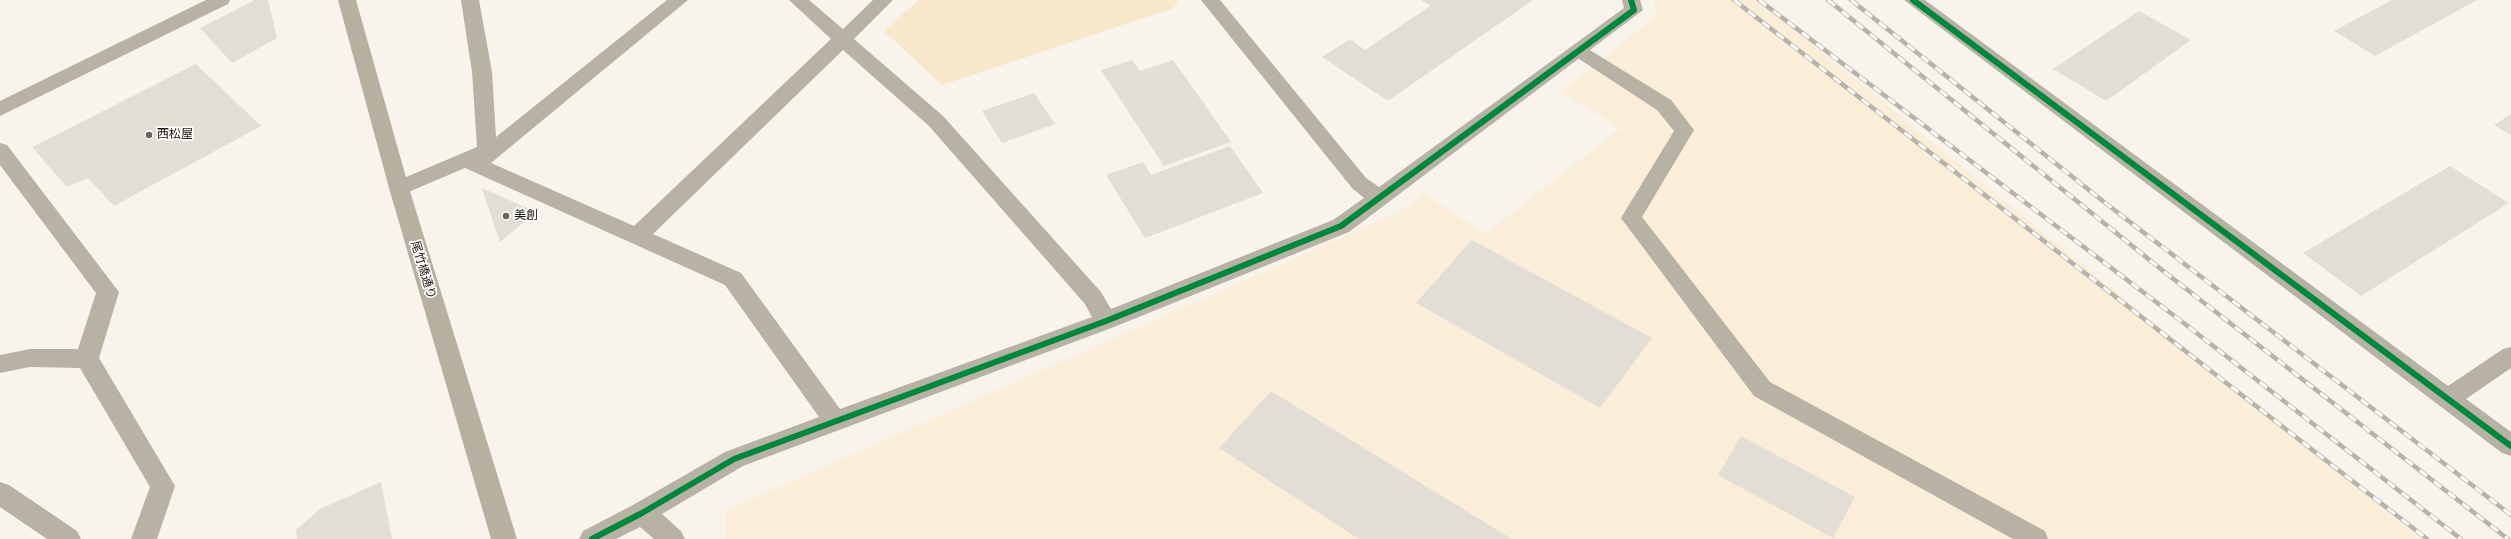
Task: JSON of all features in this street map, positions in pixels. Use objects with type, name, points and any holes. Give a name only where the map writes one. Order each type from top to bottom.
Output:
[{"type":"main road","name":"尾竹橋通り","points":[[347,0],[399,188],[504,539]]},
{"type":"street","points":[[0,109],[221,0]]},
{"type":"street","points":[[470,0],[482,72],[476,158]]},
{"type":"street","points":[[399,188],[476,158],[508,139],[679,0]]},
{"type":"street","points":[[798,0],[936,120],[1093,298],[1106,321]]},
{"type":"street","points":[[637,236],[884,0]]},
{"type":"street","points":[[1210,0],[1359,183],[1379,198]]},
{"type":"street","points":[[592,539],[642,513],[734,459],[1106,321],[1341,226],[1634,10],[1631,0]]},
{"type":"street","points":[[1913,0],[2511,446]]},
{"type":"street","points":[[0,150],[108,292],[87,359],[163,486],[144,539]]},
{"type":"street","points":[[476,158],[637,236],[733,278],[836,422]]},
{"type":"street","points":[[2448,398],[2511,356]]},
{"type":"street","points":[[0,364],[30,358],[87,359]]},
{"type":"street","points":[[0,493],[68,539]]},
{"type":"street","points":[[642,513],[672,539]]},
{"type":"lane","points":[[1579,51],[1664,105],[1684,130],[1631,218],[1762,389],[2036,539]]},
{"type":"shaded area","points":[[919,0],[1178,0],[1174,8],[942,85],[884,31]]},
{"type":"shaded area","points":[[1654,0],[1758,0],[2420,539],[725,539],[725,511],[1399,212],[1425,194],[1485,234],[1621,128],[1561,92],[1657,15]]},
{"type":"building","points":[[255,0],[268,0],[277,38],[232,63],[200,28]]},
{"type":"building","points":[[1421,0],[1533,0],[1388,101],[1322,57],[1350,39],[1365,50],[1430,6]]},
{"type":"building","points":[[2392,0],[2477,0],[2375,56],[2334,31]]},
{"type":"building","points":[[2139,11],[2191,40],[2106,101],[2053,69]]},
{"type":"building","points":[[1132,60],[1140,71],[1173,60],[1231,142],[1164,166],[1101,70]]},
{"type":"building","points":[[196,64],[261,126],[114,206],[88,178],[67,187],[32,147]]},
{"type":"building","points":[[1034,93],[1055,124],[1002,143],[982,111]]},
{"type":"building","points":[[2511,114],[2511,135],[2494,125]]},
{"type":"building","points":[[1230,146],[1263,193],[1145,238],[1106,175],[1143,162],[1151,175]]},
{"type":"building","points":[[2450,166],[2509,203],[2361,296],[2303,253]]},
{"type":"building","points":[[482,188],[536,212],[500,242]]},
{"type":"building","points":[[1472,240],[1652,338],[1600,408],[1416,303]]},
{"type":"building","points":[[1271,391],[1512,539],[1359,539],[1219,448]]},
{"type":"building","points":[[1741,436],[1855,497],[1833,538],[1718,475]]},
{"type":"building","points":[[381,482],[392,539],[297,539],[296,530],[320,509]]},
{"type":"railway","points":[[1734,0],[2427,539]]},
{"type":"railway","points":[[1759,0],[2185,324],[2461,539]]},
{"type":"railway","points":[[1828,0],[2167,274],[2508,539]]},
{"type":"railway","points":[[1851,0],[2104,202],[2511,515]]},
{"type":"cycle path","points":[[592,539],[642,513],[734,459],[1106,321],[1341,226],[1634,10],[1631,0]]},
{"type":"cycle path","points":[[1913,0],[2511,446]]},
{"type":"place","name":"西松屋","points":[[149,135]]},
{"type":"place","name":"美創","points":[[506,216]]}]
